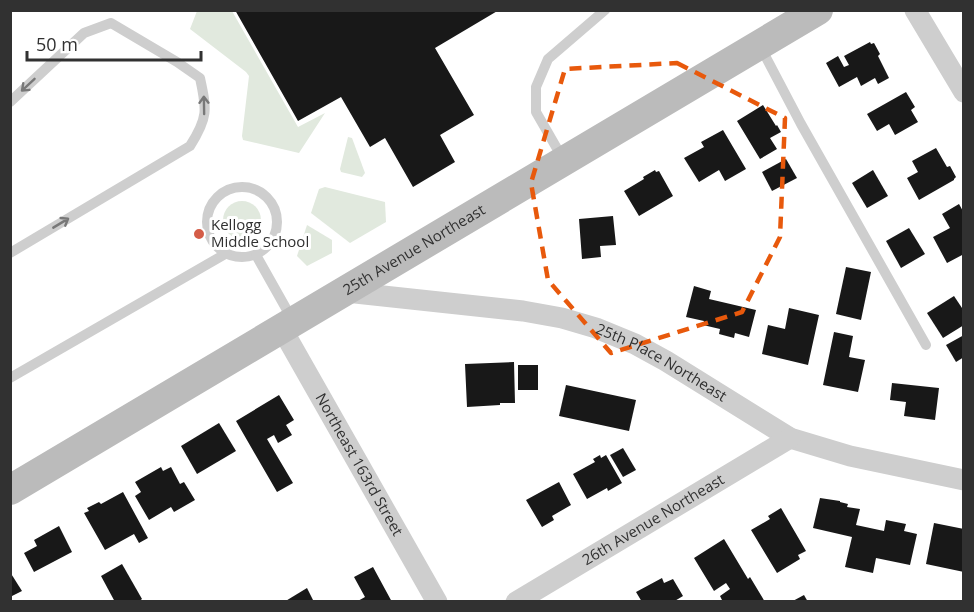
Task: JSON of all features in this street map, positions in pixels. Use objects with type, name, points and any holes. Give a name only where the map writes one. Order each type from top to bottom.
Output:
[{"type":"street","name":"25th Avenue Northeast","points":[[10,490],[818,10]]},
{"type":"street","points":[[915,10],[963,92]]},
{"type":"street","name":"25th Place Northeast","points":[[346,292],[523,311],[562,318],[596,328],[635,344],[666,361],[790,438],[850,456],[963,480]]},
{"type":"street","name":"Northeast 163rd Street","points":[[288,326],[437,602]]},
{"type":"street","name":"26th Avenue Northeast","points":[[516,602],[790,438]]},
{"type":"lane","points":[[564,162],[536,112],[536,87],[548,59],[605,10]]},
{"type":"lane","points":[[10,102],[84,33],[111,23],[200,78],[206,105],[201,128],[190,146],[10,253]]},
{"type":"lane","points":[[760,46],[926,345]]},
{"type":"lane","points":[[236,186],[247,186],[267,196],[274,206],[278,217],[273,240],[266,249],[256,255],[232,256],[213,242],[206,220],[215,198],[225,190],[236,186]]},
{"type":"lane","points":[[10,378],[227,253]]},
{"type":"lane","points":[[256,255],[288,326]]},
{"type":"highlighted area","points":[[677,63],[785,118],[780,237],[742,312],[611,353],[548,280],[531,183],[565,69]]},
{"type":"shaded area","points":[[197,11],[232,11],[298,127],[325,113],[299,153],[243,140],[249,76],[190,29]]},
{"type":"shaded area","points":[[348,137],[352,138],[365,173],[362,177],[341,172]]},
{"type":"shaded area","points":[[325,187],[385,202],[386,222],[350,243],[311,213],[319,189]]},
{"type":"shaded area","points":[[242,201],[255,207],[261,220],[255,233],[242,239],[229,233],[223,220],[229,207]]},
{"type":"shaded area","points":[[307,225],[332,240],[332,253],[307,266],[297,256]]},
{"type":"building","points":[[235,10],[499,10],[435,48],[474,115],[440,135],[455,162],[413,187],[385,138],[370,147],[341,97],[298,121]]},
{"type":"building","points":[[870,42],[874,43],[880,54],[878,56],[889,78],[878,84],[875,78],[861,86],[857,77],[839,87],[826,63],[838,56],[844,67],[849,65],[844,56]]},
{"type":"building","points":[[906,92],[915,107],[911,110],[918,122],[895,135],[889,124],[877,131],[867,114]]},
{"type":"building","points":[[763,105],[781,132],[770,138],[777,149],[760,159],[737,121]]},
{"type":"building","points":[[723,130],[746,169],[725,181],[719,170],[699,182],[684,158],[704,147],[701,142]]},
{"type":"building","points":[[936,148],[956,177],[919,200],[907,178],[918,172],[912,161]]},
{"type":"building","points":[[786,159],[797,178],[772,191],[762,172]]},
{"type":"building","points":[[655,170],[659,171],[673,196],[639,216],[624,191]]},
{"type":"building","points":[[873,170],[888,196],[867,208],[852,183]]},
{"type":"building","points":[[959,204],[964,213],[964,254],[947,263],[933,237],[950,228],[942,214]]},
{"type":"building","points":[[613,216],[616,245],[600,246],[601,257],[582,259],[579,219]]},
{"type":"building","points":[[909,228],[925,254],[901,268],[886,241]]},
{"type":"building","points":[[846,267],[871,272],[861,320],[836,314]]},
{"type":"building","points":[[694,286],[711,291],[709,299],[756,310],[749,337],[735,333],[734,338],[719,334],[720,329],[703,325],[704,321],[686,317]]},
{"type":"building","points":[[954,296],[964,311],[964,325],[943,338],[927,313]]},
{"type":"building","points":[[789,308],[819,315],[808,365],[762,354],[768,325],[785,329]]},
{"type":"building","points":[[834,332],[853,336],[849,357],[865,360],[858,392],[823,385]]},
{"type":"building","points":[[964,335],[964,357],[956,362],[946,345]]},
{"type":"building","points":[[514,362],[515,403],[467,407],[465,364]]},
{"type":"building","points":[[518,365],[538,365],[538,390],[518,390]]},
{"type":"building","points":[[892,383],[939,388],[935,420],[904,416],[906,402],[890,400]]},
{"type":"building","points":[[566,385],[636,400],[629,431],[559,416]]},
{"type":"building","points":[[279,395],[294,420],[286,425],[292,435],[278,443],[274,435],[267,439],[293,483],[277,492],[236,421]]},
{"type":"building","points":[[219,423],[236,451],[197,474],[181,446]]},
{"type":"building","points":[[623,448],[636,470],[623,477],[610,455]]},
{"type":"building","points":[[600,455],[601,458],[606,455],[622,483],[587,499],[573,474],[595,462],[593,459]]},
{"type":"building","points":[[161,467],[163,471],[171,467],[180,484],[184,482],[195,500],[174,512],[171,507],[149,520],[135,496],[141,492],[135,482]]},
{"type":"building","points":[[559,482],[571,505],[552,516],[554,520],[542,527],[526,500]]},
{"type":"building","points":[[123,492],[148,538],[139,543],[134,534],[105,550],[84,513],[89,511],[87,508],[99,502],[101,504]]},
{"type":"building","points":[[820,498],[840,501],[848,504],[847,507],[860,509],[856,525],[884,531],[886,520],[906,524],[904,531],[917,534],[910,565],[876,558],[873,573],[845,567],[852,537],[813,528]]},
{"type":"building","points":[[781,508],[806,551],[798,555],[800,559],[777,573],[751,530],[770,519],[768,516]]},
{"type":"building","points":[[934,523],[964,529],[964,572],[926,564]]},
{"type":"building","points":[[59,526],[72,552],[34,572],[24,553],[37,546],[34,540]]},
{"type":"building","points":[[724,539],[765,602],[723,602],[720,596],[730,589],[726,583],[714,591],[694,558]]},
{"type":"building","points":[[122,564],[142,599],[138,602],[115,602],[101,576]]},
{"type":"building","points":[[373,567],[392,602],[356,602],[365,597],[354,577]]},
{"type":"building","points":[[10,572],[22,591],[10,597]]},
{"type":"building","points":[[662,578],[664,583],[673,579],[683,596],[673,602],[642,602],[636,592]]},
{"type":"building","points":[[307,588],[314,602],[284,602]]},
{"type":"building","points":[[804,595],[808,602],[791,602]]},
{"type":"place","name":"Kellogg Middle School","points":[[199,234]]}]
